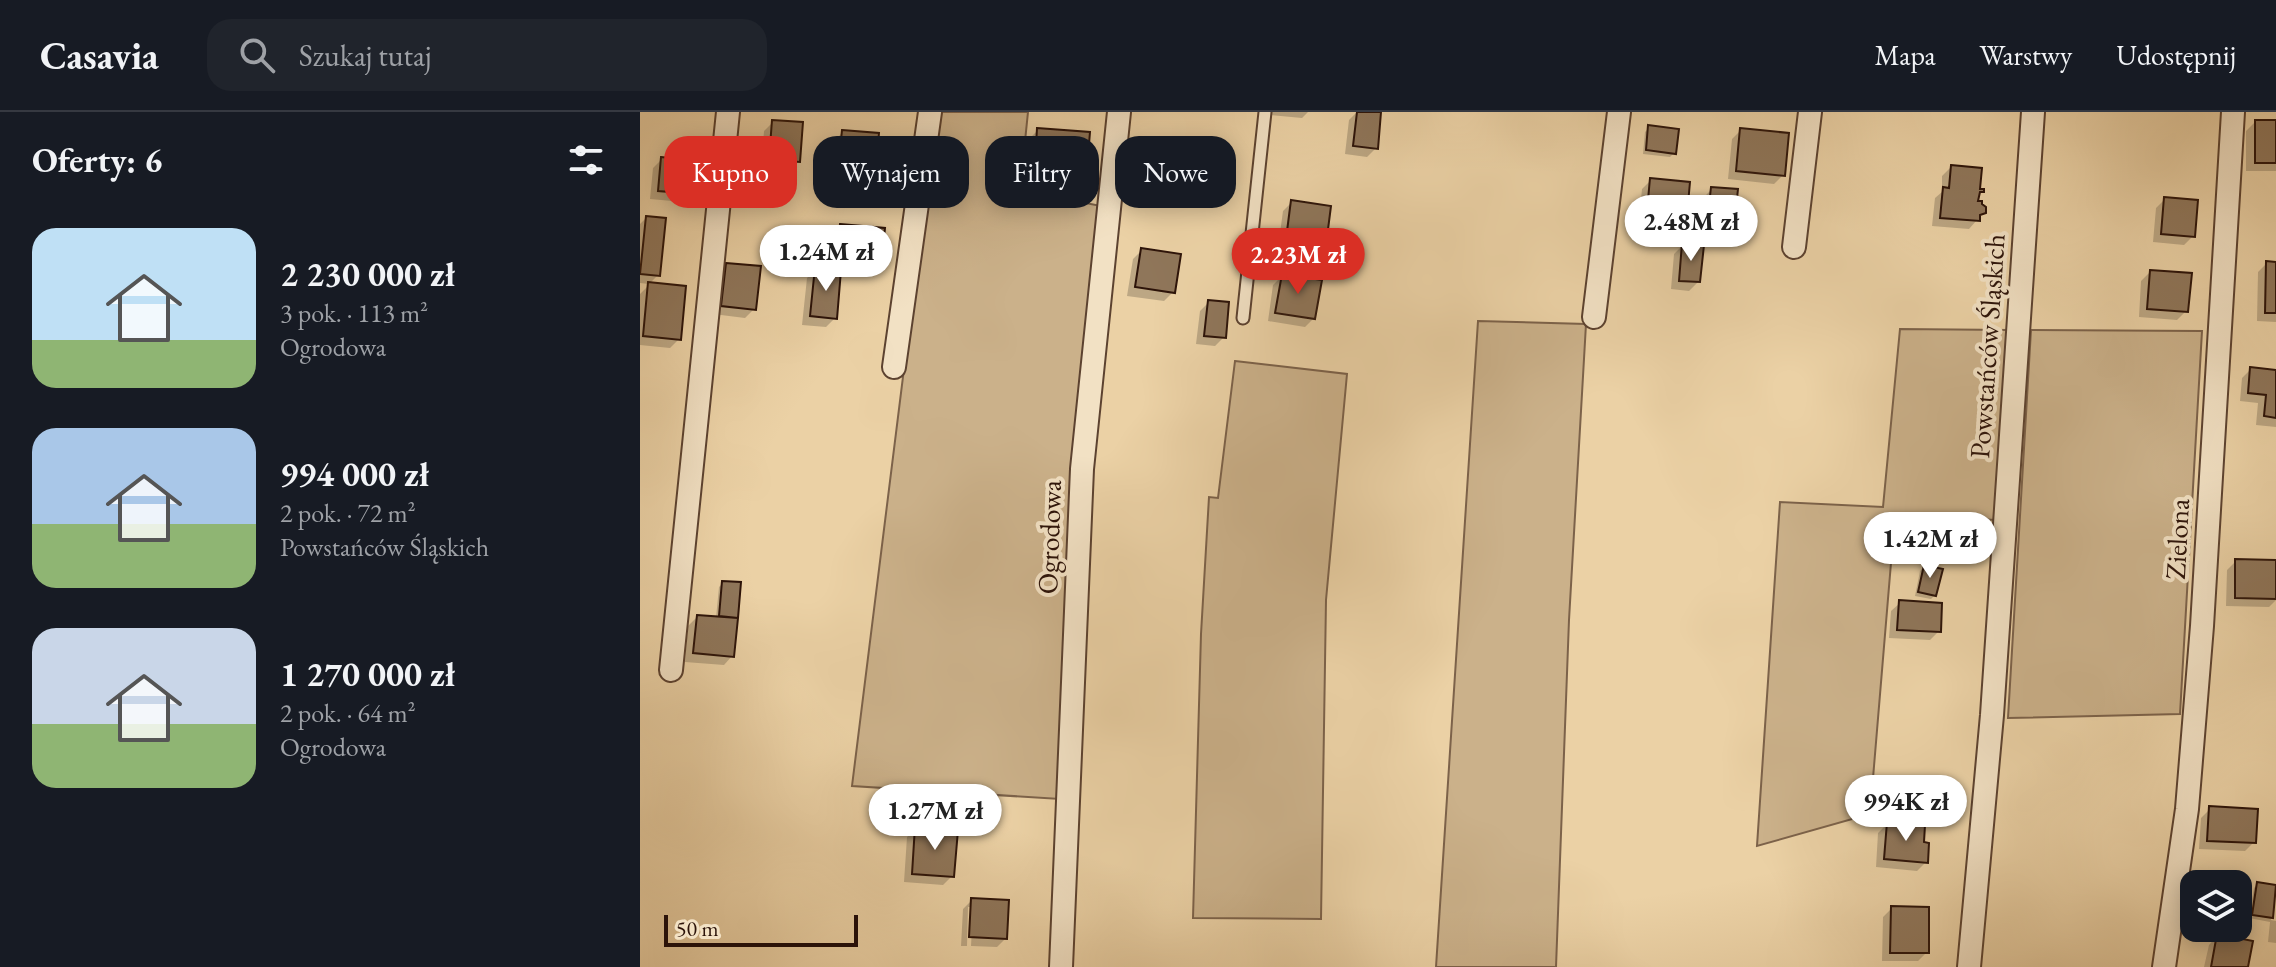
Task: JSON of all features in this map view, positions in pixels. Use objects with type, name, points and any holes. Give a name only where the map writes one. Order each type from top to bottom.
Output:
[{"type":"street","points":[[671,670],[728,112]]},
{"type":"street","points":[[894,367],[930,112]]},
{"type":"street","name":"Ogrodowa","points":[[1061,967],[1082,469],[1119,112]]},
{"type":"street","points":[[1594,317],[1619,112]]},
{"type":"street","points":[[1794,247],[1810,112]]},
{"type":"street","name":"Powstańców Śląskich","points":[[1969,967],[1992,715],[2033,112]]},
{"type":"street","name":"Zielona","points":[[2164,967],[2187,809],[2201,641],[2233,112]]},
{"type":"lane","points":[[1243,318],[1265,112]]},
{"type":"shaded area","points":[[936,112],[1028,112],[1026,136],[985,136],[985,208],[1101,206],[1060,799],[852,786],[924,208],[969,208],[969,136],[933,136]]},
{"type":"shaded area","points":[[1478,321],[1586,324],[1569,620],[1556,967],[1436,967]]},
{"type":"shaded area","points":[[1900,329],[2008,330],[1996,520],[1895,515],[1870,814],[1757,846],[1780,502],[1883,507]]},
{"type":"shaded area","points":[[2031,330],[2202,331],[2180,714],[2008,718]]},
{"type":"shaded area","points":[[1235,361],[1347,374],[1326,600],[1321,919],[1193,918],[1201,634],[1209,497],[1218,498]]},
{"type":"building","points":[[1357,112],[1381,112],[1378,149],[1353,146]]},
{"type":"building","points":[[772,120],[803,122],[800,162],[797,162],[797,136],[771,136]]},
{"type":"building","points":[[2255,120],[2276,120],[2276,163],[2255,163]]},
{"type":"building","points":[[1648,125],[1679,129],[1676,154],[1646,150]]},
{"type":"building","points":[[1037,128],[1090,132],[1090,136],[1037,136]]},
{"type":"building","points":[[1740,128],[1789,133],[1785,176],[1736,171]]},
{"type":"building","points":[[842,130],[879,133],[879,136],[841,136]]},
{"type":"building","points":[[661,157],[664,157],[664,192],[658,191]]},
{"type":"building","points":[[1951,165],[1982,168],[1980,189],[1984,192],[1980,192],[1978,201],[1986,207],[1986,213],[1980,215],[1980,221],[1940,218],[1943,187],[1949,188]]},
{"type":"building","points":[[1650,178],[1690,182],[1686,226],[1646,222]]},
{"type":"building","points":[[1711,187],[1738,189],[1734,226],[1707,224]]},
{"type":"building","points":[[2164,197],[2198,200],[2195,237],[2161,234]]},
{"type":"building","points":[[1291,200],[1331,206],[1326,245],[1286,239]]},
{"type":"building","points":[[646,216],[666,218],[660,276],[640,274]]},
{"type":"building","points":[[840,224],[885,228],[881,268],[836,263]]},
{"type":"building","points":[[1682,243],[1704,245],[1700,282],[1679,281]]},
{"type":"building","points":[[1141,248],[1181,254],[1175,293],[1135,287]]},
{"type":"building","points":[[2266,261],[2276,262],[2276,313],[2265,313]]},
{"type":"building","points":[[726,263],[761,266],[756,310],[721,306]]},
{"type":"building","points":[[815,267],[841,270],[837,319],[810,316]]},
{"type":"building","points":[[2150,270],[2192,273],[2188,312],[2147,309]]},
{"type":"building","points":[[1282,274],[1322,280],[1315,319],[1275,313]]},
{"type":"building","points":[[648,282],[686,286],[681,340],[643,336]]},
{"type":"building","points":[[1208,300],[1229,302],[1226,338],[1204,336]]},
{"type":"building","points":[[2250,367],[2276,370],[2276,418],[2264,416],[2266,395],[2248,393]]},
{"type":"building","points":[[2235,559],[2276,560],[2276,599],[2235,598]]},
{"type":"building","points":[[1924,565],[1943,569],[1936,596],[1918,592]]},
{"type":"building","points":[[722,581],[741,582],[738,618],[719,616]]},
{"type":"building","points":[[1899,600],[1942,603],[1941,632],[1897,630]]},
{"type":"building","points":[[697,615],[738,618],[734,657],[693,653]]},
{"type":"building","points":[[2209,806],[2258,809],[2256,843],[2207,841]]},
{"type":"building","points":[[1887,822],[1925,825],[1924,842],[1929,843],[1928,863],[1884,859]]},
{"type":"building","points":[[915,826],[958,830],[954,877],[912,874]]},
{"type":"building","points":[[2257,882],[2276,885],[2273,918],[2252,915]]},
{"type":"building","points":[[971,898],[1009,900],[1007,939],[969,937]]},
{"type":"building","points":[[1891,906],[1929,907],[1929,953],[1890,953]]},
{"type":"building","points":[[2253,941],[2248,967],[2211,967],[2216,942]]}]
